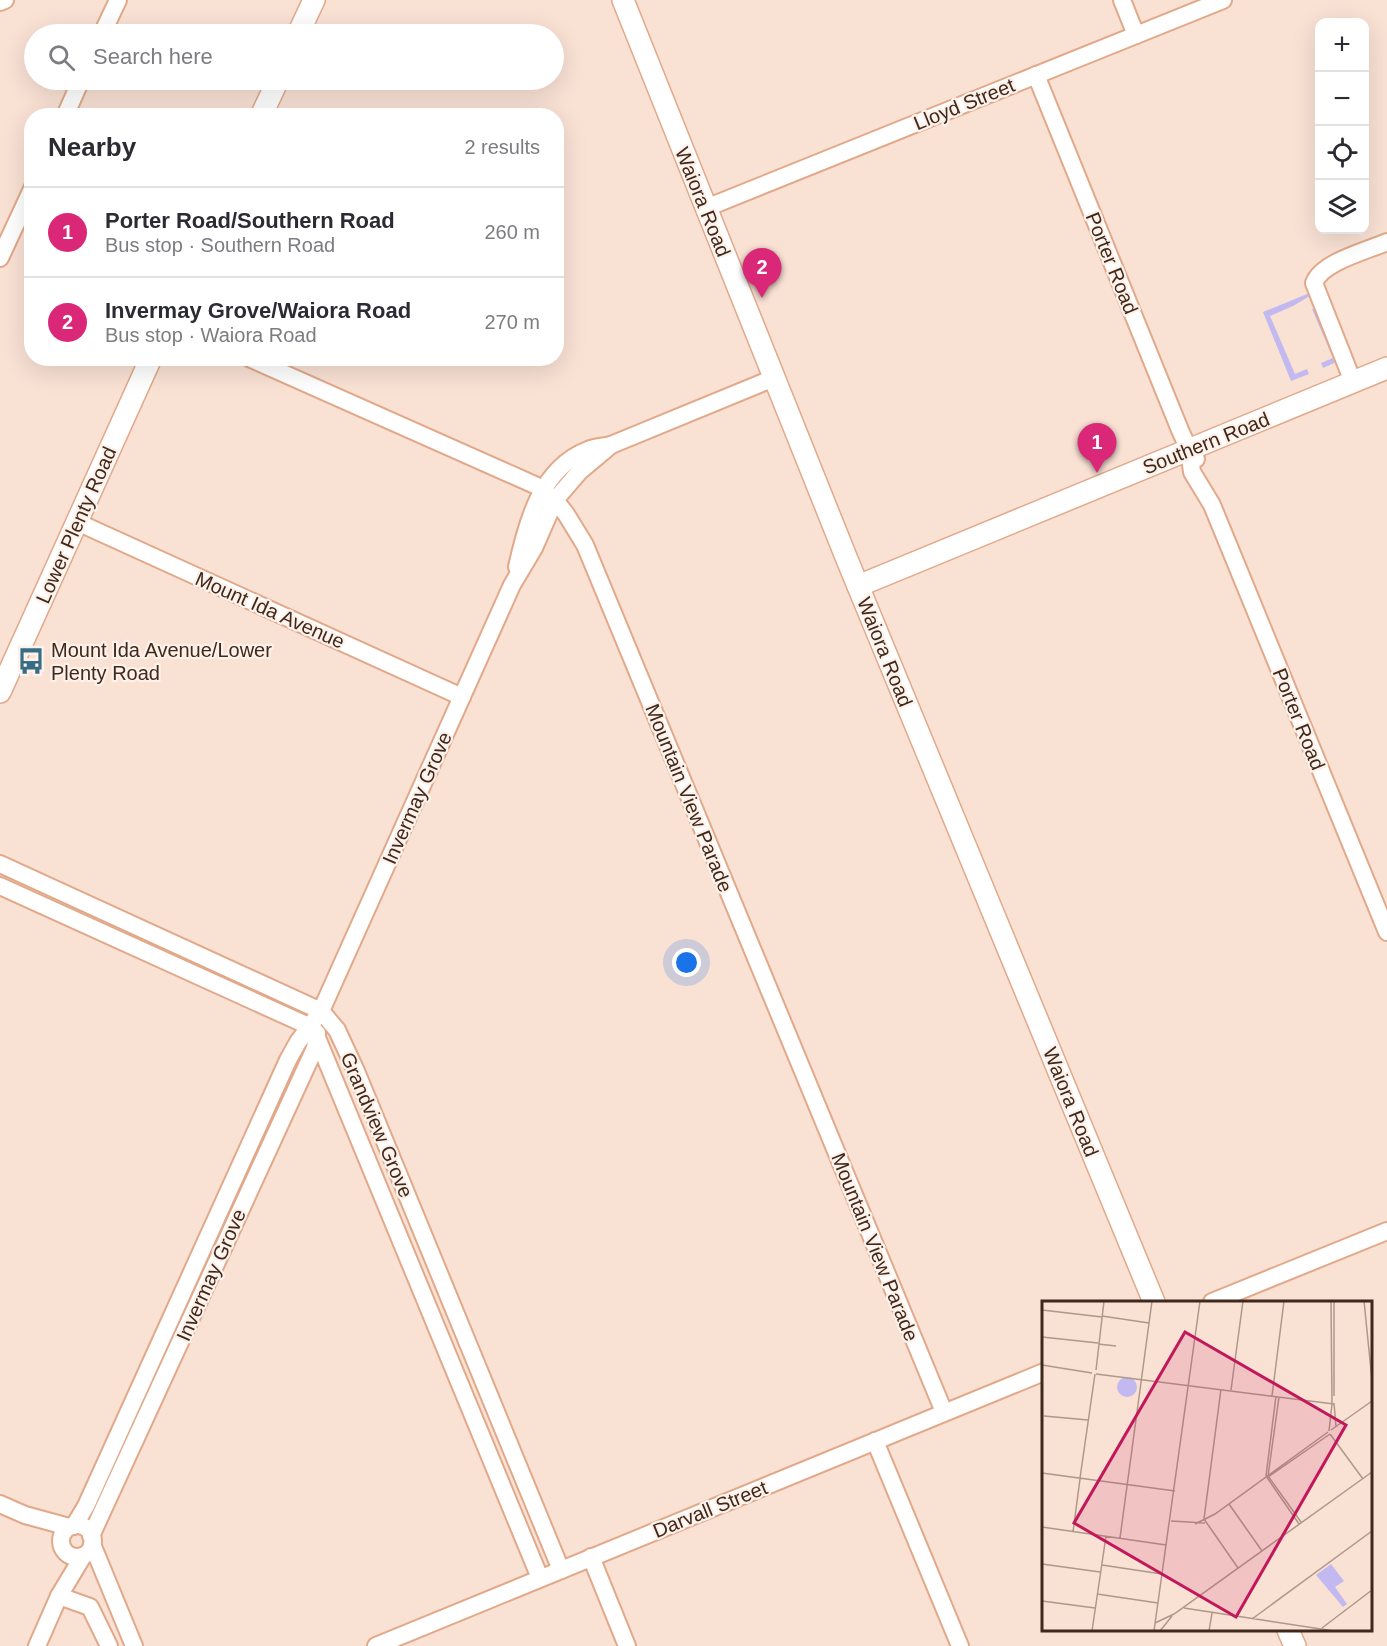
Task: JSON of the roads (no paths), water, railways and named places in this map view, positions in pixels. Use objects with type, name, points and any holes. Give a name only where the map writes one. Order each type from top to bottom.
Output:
[{"type":"main road","points":[[303,24],[314,0]]},
{"type":"main road","name":"Waiora Road","points":[[628,2],[706,208],[858,586],[1154,1301]]},
{"type":"main road","points":[[265,108],[273,90]]},
{"type":"main road","name":"Lower Plenty Road","points":[[0,692],[147,366]]},
{"type":"main road","name":"Southern Road","points":[[858,586],[1387,368]]},
{"type":"main road","points":[[1289,1631],[1295,1646]]},
{"type":"street","points":[[0,2],[5,0]]},
{"type":"street","points":[[107,24],[118,0]]},
{"type":"street","points":[[1122,0],[1136,35]]},
{"type":"street","name":"Lloyd Street","points":[[706,208],[1223,0]]},
{"type":"street","name":"Porter Road","points":[[1036,75],[1189,450],[1192,472],[1212,505],[1387,932]]},
{"type":"street","points":[[69,108],[77,90]]},
{"type":"street","points":[[0,258],[24,206]]},
{"type":"street","points":[[1353,382],[1314,283],[1316,277],[1326,267],[1387,242]]},
{"type":"street","name":"Mountain View Parade","points":[[267,366],[449,449],[524,479],[549,495],[577,530],[944,1412]]},
{"type":"street","name":"Invermay Grove","points":[[72,1527],[86,1506],[288,1060],[313,1031],[512,585],[534,548],[549,495],[547,481],[560,467],[589,449],[611,445],[774,378]]},
{"type":"street","name":"Mount Ida Avenue","points":[[77,522],[462,697]]},
{"type":"street","name":"Grandview Grove","points":[[0,864],[321,1011],[337,1030],[356,1071],[561,1570]]},
{"type":"street","points":[[0,886],[313,1031]]},
{"type":"street","name":"Invermay Grove","points":[[37,1646],[59,1596],[89,1545],[315,1048],[313,1031]]},
{"type":"street","name":"Grandview Grove","points":[[313,1031],[540,1578]]},
{"type":"street","points":[[1214,1301],[1387,1231]]},
{"type":"street","name":"Darvall Street","points":[[376,1646],[1042,1373]]},
{"type":"street","points":[[875,1441],[960,1646]]},
{"type":"street","points":[[0,1504],[25,1515],[87,1529],[89,1545],[134,1646]]},
{"type":"street","points":[[25,1515],[73,1556],[89,1545]]},
{"type":"street","points":[[63,1548],[63,1534],[72,1527]]},
{"type":"street","name":"Invermay Grove","points":[[59,1596],[63,1548]]},
{"type":"street","points":[[591,1557],[627,1646]]},
{"type":"street","points":[[59,1596],[90,1607],[109,1646]]},
{"type":"place","name":"Invermay Grove/Waiora Road","points":[[762,298]]},
{"type":"place","name":"Porter Road/Southern Road","points":[[1097,473]]},
{"type":"place","name":"Mount Ida Avenue/Lower Plenty Road","points":[[31,661]]}]
